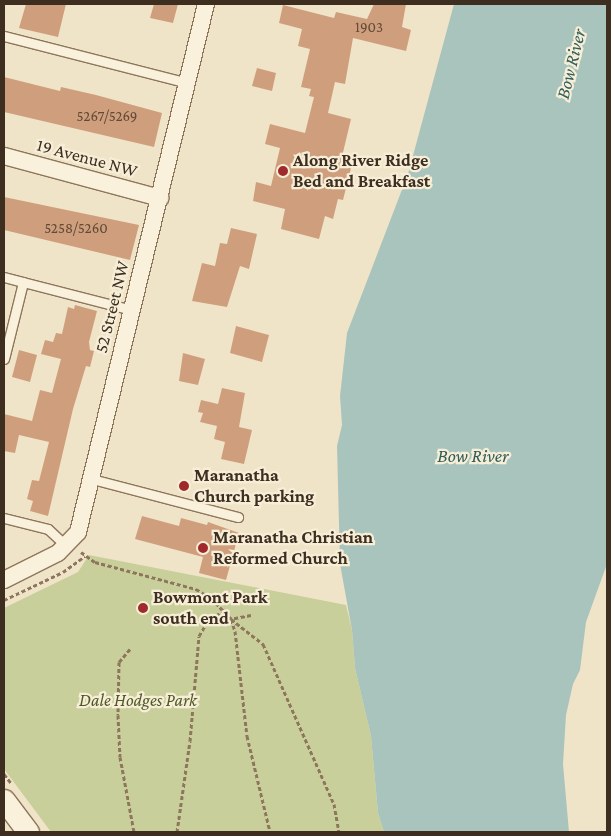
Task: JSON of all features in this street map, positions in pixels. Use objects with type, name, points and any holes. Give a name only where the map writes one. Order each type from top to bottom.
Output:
[{"type":"street","name":"52 Street NW","points":[[4,580],[74,549],[206,4]]},
{"type":"street","name":"19 Avenue NW","points":[[4,156],[160,198]]},
{"type":"street","points":[[4,800],[28,832]]},
{"type":"lane","points":[[4,36],[188,83]]},
{"type":"lane","points":[[4,277],[132,310]]},
{"type":"lane","points":[[4,360],[23,282]]},
{"type":"lane","points":[[92,480],[238,517]]},
{"type":"lane","points":[[4,518],[48,529],[74,549]]},
{"type":"path","points":[[74,549],[95,562],[196,589],[224,610],[263,644],[334,804],[339,832]]},
{"type":"path","points":[[4,600],[63,572],[84,556]]},
{"type":"path","points":[[178,832],[190,741],[199,636],[206,624],[224,610]]},
{"type":"path","points":[[231,618],[251,615]]},
{"type":"path","points":[[231,618],[235,631],[246,736],[270,832]]},
{"type":"path","points":[[130,649],[119,662],[118,715],[120,757],[134,832]]},
{"type":"green space","name":"Dale Hodges Park","points":[[89,555],[346,605],[352,630],[355,668],[371,736],[378,813],[384,832],[51,832],[4,769],[4,608],[78,572]]},
{"type":"water","name":"Bow River","points":[[454,4],[607,4],[607,564],[586,622],[580,670],[573,684],[566,715],[563,764],[569,832],[384,832],[378,813],[371,736],[355,668],[352,630],[340,564],[337,446],[342,425],[340,396],[347,333],[408,174]]},
{"type":"building","points":[[26,4],[66,4],[58,37],[19,28]]},
{"type":"building","points":[[154,4],[178,4],[173,23],[150,18]]},
{"type":"building","points":[[374,4],[406,4],[402,27],[411,30],[406,51],[353,38],[345,84],[335,82],[328,113],[351,119],[340,165],[351,168],[343,200],[338,199],[333,219],[325,216],[319,239],[281,229],[285,209],[253,201],[256,182],[271,186],[280,148],[265,144],[270,124],[305,133],[314,97],[309,96],[311,89],[301,87],[310,49],[298,46],[302,29],[279,23],[283,5],[334,18],[336,12],[367,19]]},
{"type":"building","points":[[257,68],[276,73],[272,91],[252,86]]},
{"type":"building","points":[[4,77],[60,91],[61,87],[162,113],[154,147],[4,112]]},
{"type":"building","points":[[4,197],[139,225],[130,260],[4,230]]},
{"type":"building","points":[[231,228],[257,234],[249,269],[240,266],[227,307],[192,301],[202,263],[215,266],[220,243],[227,244]]},
{"type":"building","points":[[75,305],[97,311],[89,342],[90,350],[94,351],[90,367],[86,366],[73,409],[48,516],[30,511],[33,501],[27,499],[32,480],[39,481],[49,442],[19,435],[15,453],[4,451],[4,414],[32,421],[40,390],[52,393],[61,359],[41,354],[45,340],[53,342],[56,333],[62,334],[68,307],[74,309]]},
{"type":"building","points":[[236,326],[269,335],[262,362],[230,353]]},
{"type":"building","points":[[19,350],[37,355],[30,382],[12,377]]},
{"type":"building","points":[[183,353],[205,359],[198,385],[179,381]]},
{"type":"building","points":[[222,388],[245,393],[239,427],[252,430],[244,464],[221,459],[225,442],[214,439],[217,426],[200,422],[203,413],[198,412],[201,400],[218,404]]},
{"type":"building","name":"Maranatha Christian Reformed Church","points":[[142,516],[179,526],[181,518],[207,525],[208,522],[239,533],[226,580],[199,573],[203,557],[135,539]]},
{"type":"place","name":"Along River Ridge Bed and Breakfast","points":[[283,171]]},
{"type":"place","name":"Maranatha Church parking","points":[[184,486]]},
{"type":"place","name":"Maranatha Christian Reformed Church","points":[[203,548]]},
{"type":"place","name":"Bowmont Park south end","points":[[143,608]]}]
